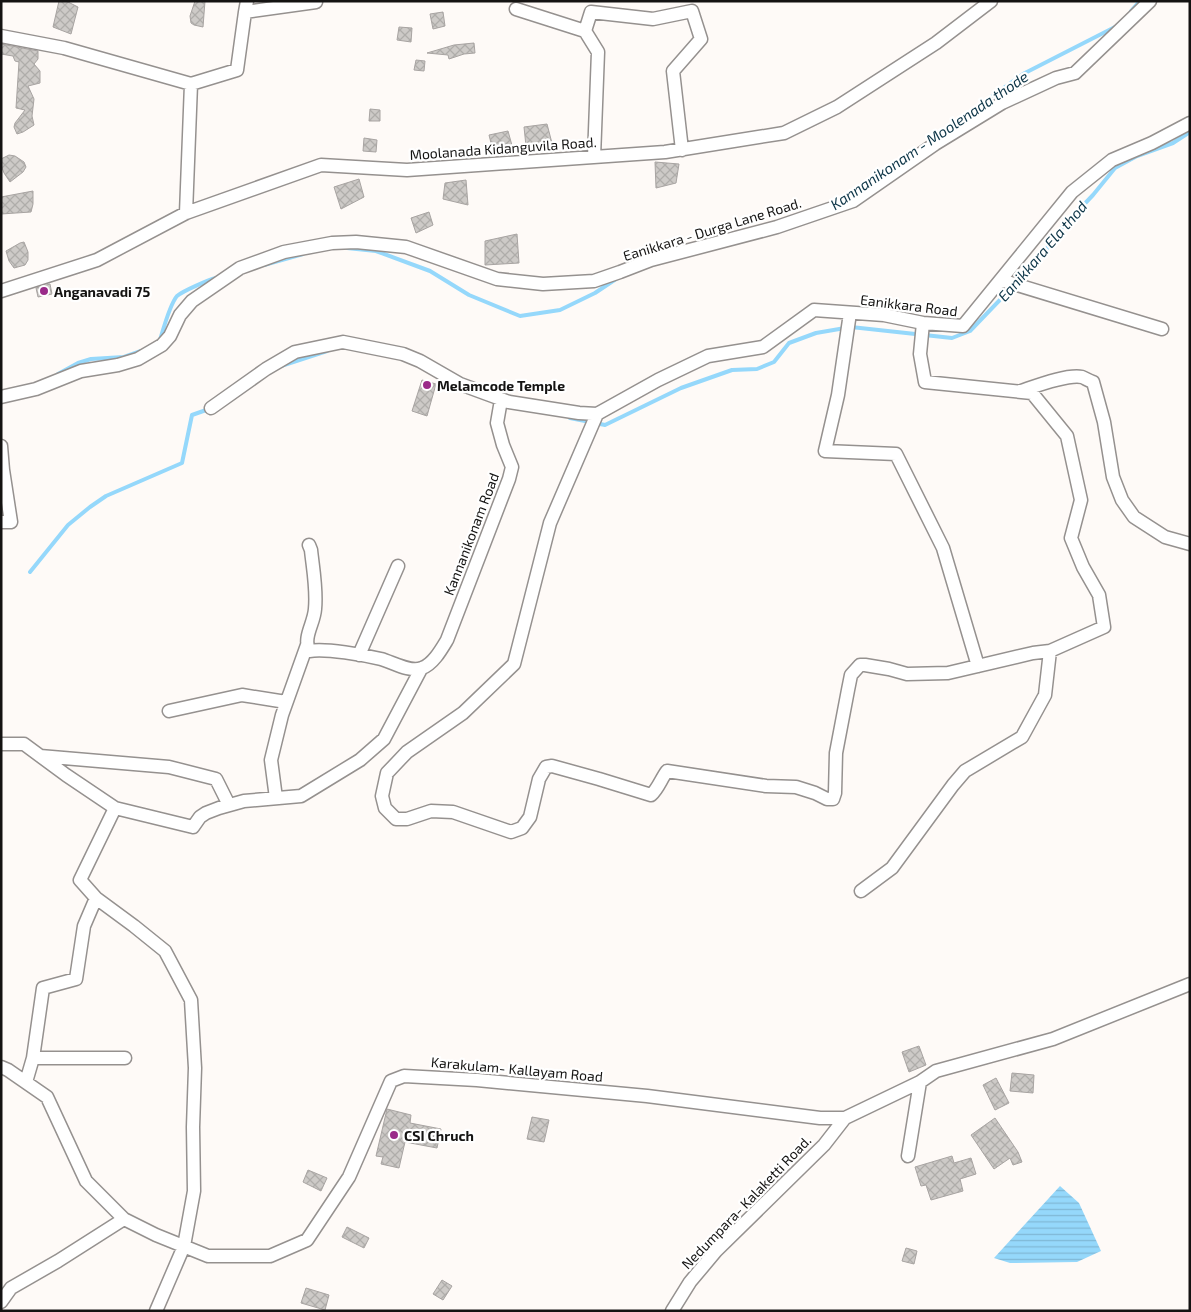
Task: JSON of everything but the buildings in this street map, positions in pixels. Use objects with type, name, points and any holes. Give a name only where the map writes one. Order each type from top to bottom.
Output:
[{"type":"street","name":"Moolanada Kidanguvila Road.","points":[[1,291],[96,260],[186,214],[321,165],[407,170],[666,152],[784,133],[837,107],[936,43],[991,1]]},
{"type":"street","name":"Eanikkara - Durga Lane Road.","points":[[1,397],[36,389],[81,372],[138,359],[162,346],[170,336],[180,315],[192,300],[240,268],[284,252],[332,243],[356,242],[406,247],[496,279],[543,284],[594,281],[651,260],[777,227],[853,201],[935,144],[1002,103],[1056,78],[1075,73],[1150,1]]},
{"type":"street","points":[[1,36],[64,48],[191,84],[237,70],[246,7],[316,2]]},
{"type":"street","points":[[516,9],[585,31],[598,52],[594,157]]},
{"type":"street","points":[[585,31],[591,12],[653,19],[692,11],[701,39],[673,71],[682,150]]},
{"type":"street","points":[[186,214],[191,84]]},
{"type":"street","name":"Eanikkara Road","points":[[595,420],[658,380],[708,356],[763,347],[814,310],[884,315],[922,331],[963,326],[1072,192],[1112,160],[1152,143],[1190,122]]},
{"type":"street","points":[[1001,280],[1162,329]]},
{"type":"street","points":[[850,313],[838,395],[825,452],[896,454],[943,548],[978,666]]},
{"type":"street","points":[[210,408],[266,369],[295,352],[343,342],[403,354],[501,403],[552,409],[595,420],[550,523],[514,664],[463,713],[407,752],[388,772],[382,796],[385,808],[396,819],[407,819],[430,811],[453,812],[511,832],[522,828],[530,817],[539,779],[546,767],[552,766],[651,795],[656,791],[667,771],[766,786],[796,787],[827,799],[833,799],[835,793],[836,753],[851,675],[860,665],[889,669],[907,674],[948,673],[1033,653],[1050,651],[1104,627],[1099,595],[1083,567],[1071,538],[1081,500],[1067,436],[1032,393],[925,382],[920,354],[922,331]]},
{"type":"street","points":[[1019,392],[1064,378],[1080,377],[1093,382],[1104,422],[1112,477],[1122,500],[1134,517],[1165,537],[1190,544]]},
{"type":"street","name":"Kannanikonam Road","points":[[1,744],[24,744],[115,808],[193,827],[200,817],[206,813],[229,805],[244,801],[301,796],[360,760],[384,739],[421,669],[439,653],[447,640],[512,467],[503,446],[497,423],[501,403]]},
{"type":"street","points":[[1,446],[2,469],[11,522],[1,522]]},
{"type":"street","points":[[309,545],[316,588],[315,612],[307,636],[309,651],[318,650],[359,655],[382,660],[400,667],[421,669]]},
{"type":"street","points":[[359,655],[398,566]]},
{"type":"street","points":[[276,798],[271,760],[286,702],[307,645]]},
{"type":"street","points":[[861,891],[892,868],[965,771],[1022,737],[1045,695],[1050,651]]},
{"type":"street","points":[[169,711],[242,695],[286,702]]},
{"type":"street","points":[[40,756],[168,767],[216,779],[229,805]]},
{"type":"street","points":[[115,808],[80,880],[96,898],[165,951],[191,1000],[195,1068],[193,1127],[194,1191],[184,1246],[156,1311]]},
{"type":"street","points":[[26,1082],[33,1058],[42,988],[76,979],[84,926],[96,898]]},
{"type":"street","name":"Karakulam- Kallayam Road","points":[[1,1067],[26,1082],[47,1098],[86,1181],[124,1219],[156,1235],[208,1256],[270,1256],[307,1240],[348,1177],[390,1081],[404,1076],[477,1080],[637,1095],[820,1118],[845,1118],[920,1082],[936,1071],[1053,1038],[1190,984]]},
{"type":"street","points":[[33,1058],[124,1058]]},
{"type":"street","points":[[908,1156],[920,1082]]},
{"type":"street","name":"Nedumpara- Kalaketti Road.","points":[[672,1311],[690,1282],[716,1251],[824,1145],[845,1118]]},
{"type":"street","points":[[1,1302],[11,1288],[124,1219]]},
{"type":"water","points":[[1060,1186],[1079,1203],[1101,1251],[1077,1262],[1010,1263],[994,1258]]},
{"type":"waterway","name":"Kannanikonam - Moolenada thode","points":[[1131,11],[1140,1]]},
{"type":"waterway","name":"Kannanikonam - Moolenada thode","points":[[938,135],[1023,74],[1115,27]]},
{"type":"waterway","name":"Eanikkara Ela thod","points":[[570,418],[605,425],[681,388],[732,370],[757,369],[774,362],[789,343],[816,333],[851,327],[952,338],[970,331],[1044,254],[1053,237],[1093,195],[1115,168],[1137,156],[1173,143],[1190,132]]},
{"type":"waterway","name":"Kannanikonam - Moolenada thode","points":[[347,248],[376,251],[430,271],[469,295],[520,316],[560,310],[595,293],[616,279]]},
{"type":"waterway","name":"Kannanikonam - Moolenada thode","points":[[264,265],[303,254]]},
{"type":"waterway","name":"Kannanikonam - Moolenada thode","points":[[160,340],[169,311],[177,296],[184,291],[216,278]]},
{"type":"waterway","name":"Kannanikonam - Moolenada thode","points":[[58,374],[78,363],[91,359],[124,357],[141,351]]},
{"type":"waterway","name":"Eanikkara Ela thod","points":[[281,366],[327,351]]},
{"type":"waterway","name":"Eanikkara Ela thod","points":[[30,572],[68,525],[90,507],[106,496],[182,463],[192,415],[209,409]]},
{"type":"place","name":"Anganavadi 75","points":[[44,291]]},
{"type":"place","name":"Melamcode Temple","points":[[427,385]]},
{"type":"place","name":"CSI Chruch","points":[[394,1135]]}]
